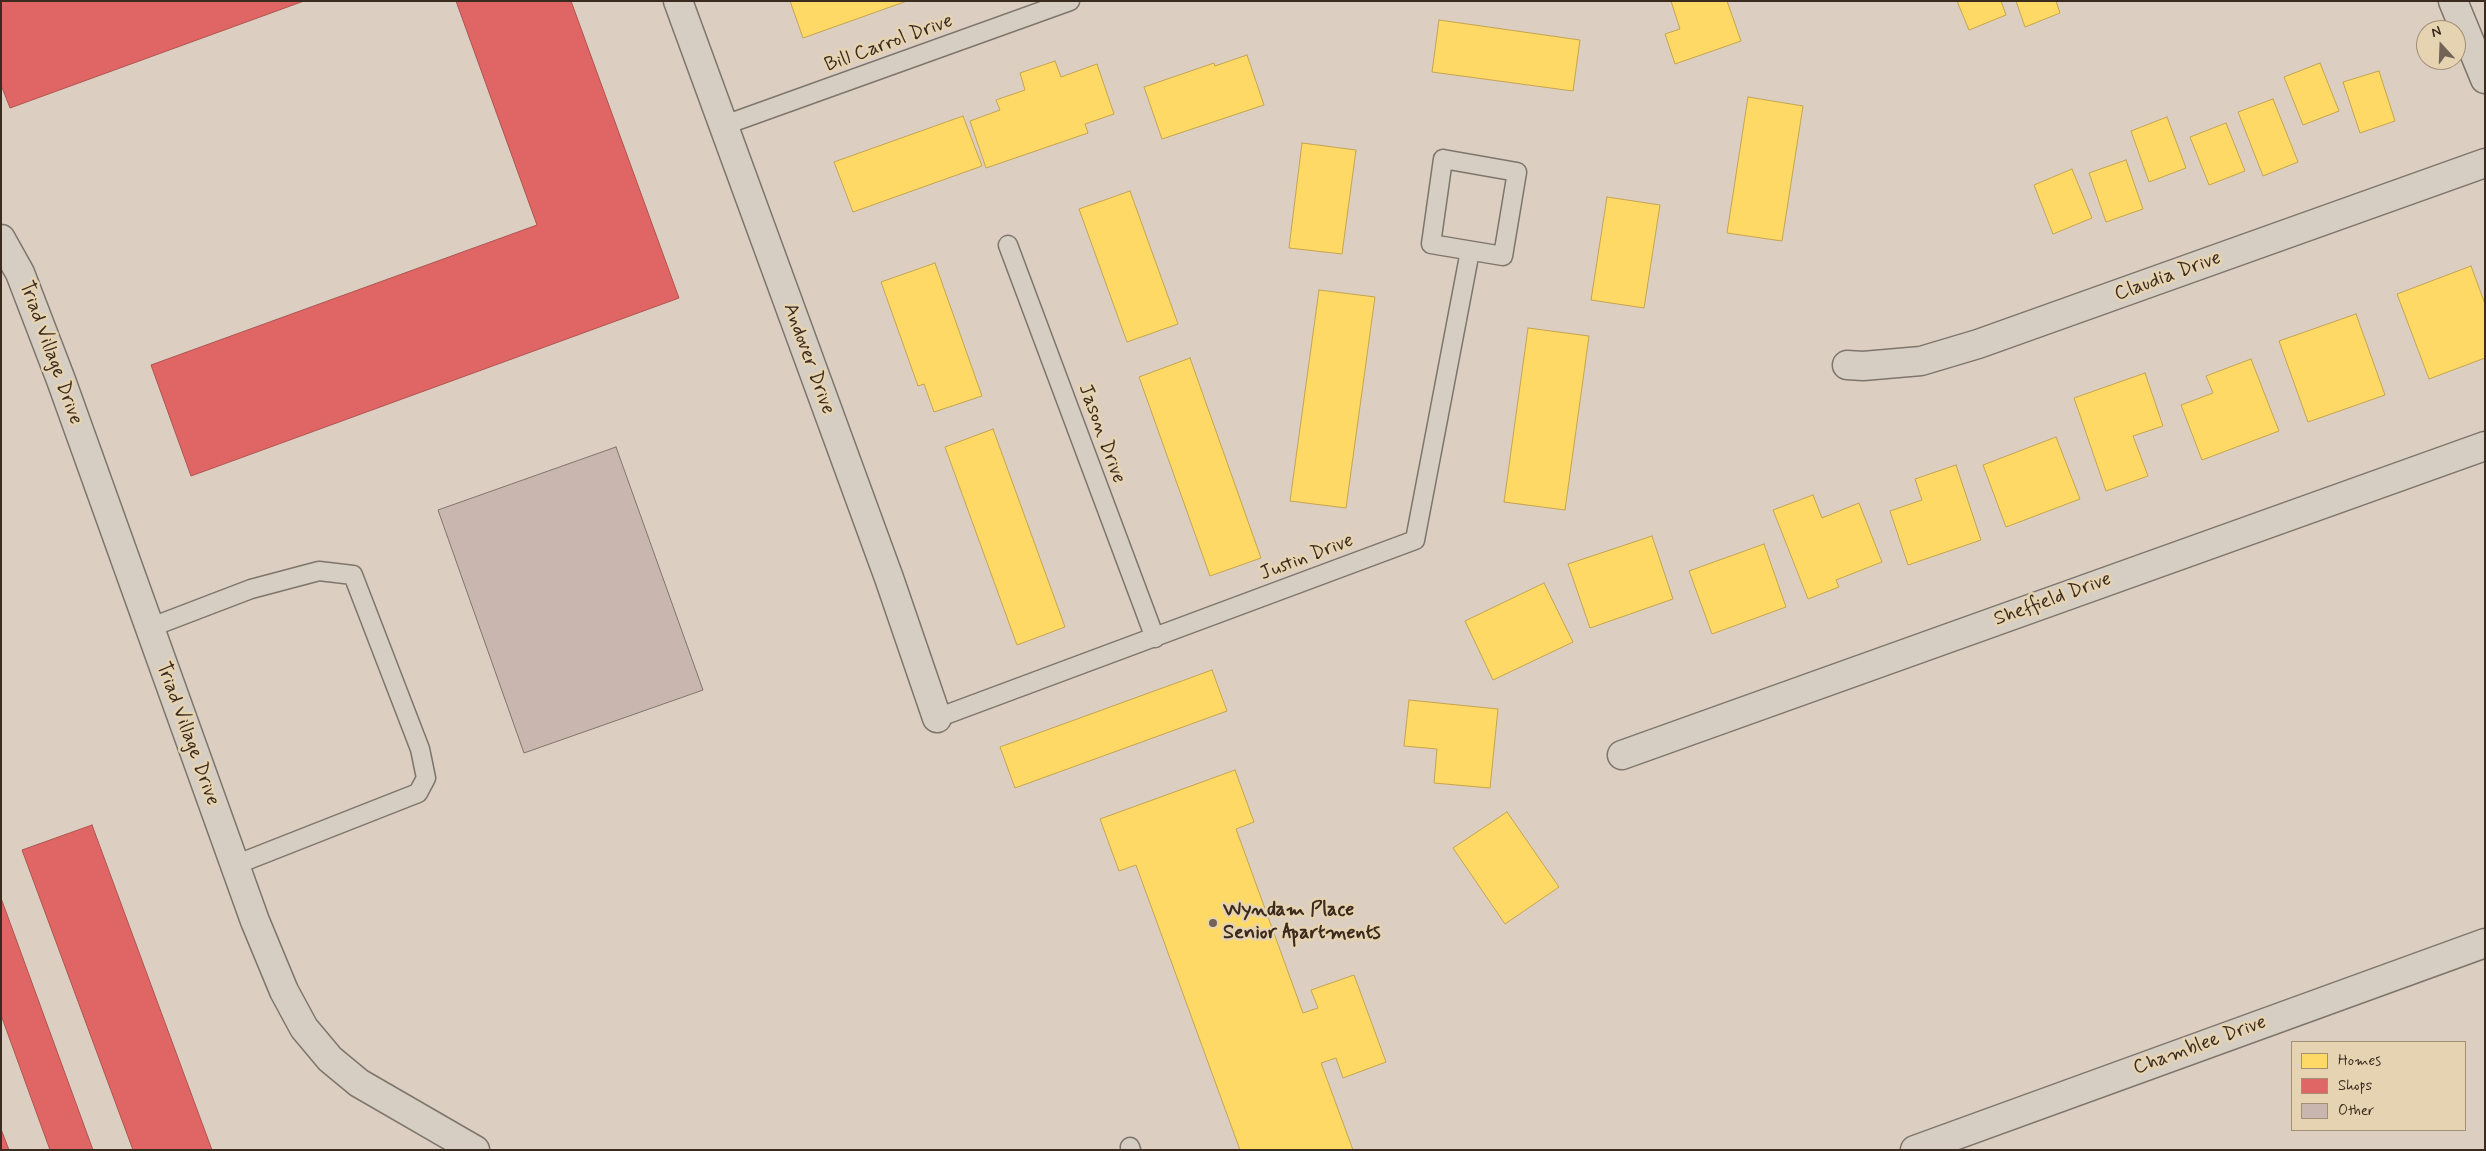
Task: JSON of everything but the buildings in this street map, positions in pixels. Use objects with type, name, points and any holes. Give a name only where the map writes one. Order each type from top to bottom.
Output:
[{"type":"street","name":"Andover Drive","points":[[678,1],[722,126],[889,578],[937,718]]},
{"type":"street","points":[[2453,1],[2485,79]]},
{"type":"street","name":"Claudia Drive","points":[[1847,365],[1863,366],[1921,362],[1978,344],[2485,163]]},
{"type":"street","name":"Triad Village Drive","points":[[1,239],[20,273],[234,865],[284,992],[304,1028],[330,1059],[359,1083],[475,1150]]},
{"type":"street","name":"Sheffield Drive","points":[[1622,755],[2485,446]]},
{"type":"street","name":"Chamblee Drive","points":[[1915,1150],[2485,943]]},
{"type":"lane","name":"Bill Carrol Drive","points":[[722,126],[1070,1]]},
{"type":"lane","points":[[1443,159],[1517,172],[1503,256],[1470,251],[1431,244],[1443,159]]},
{"type":"lane","name":"Jason Drive","points":[[1008,245],[1155,638]]},
{"type":"lane","name":"Justin Drive","points":[[937,718],[1416,540],[1470,251]]},
{"type":"lane","points":[[149,628],[251,589],[319,571],[353,575],[420,749],[426,778],[418,793],[234,865]]},
{"type":"place","name":"Wyndam Place Senior Apartments","points":[[1213,923]]}]
